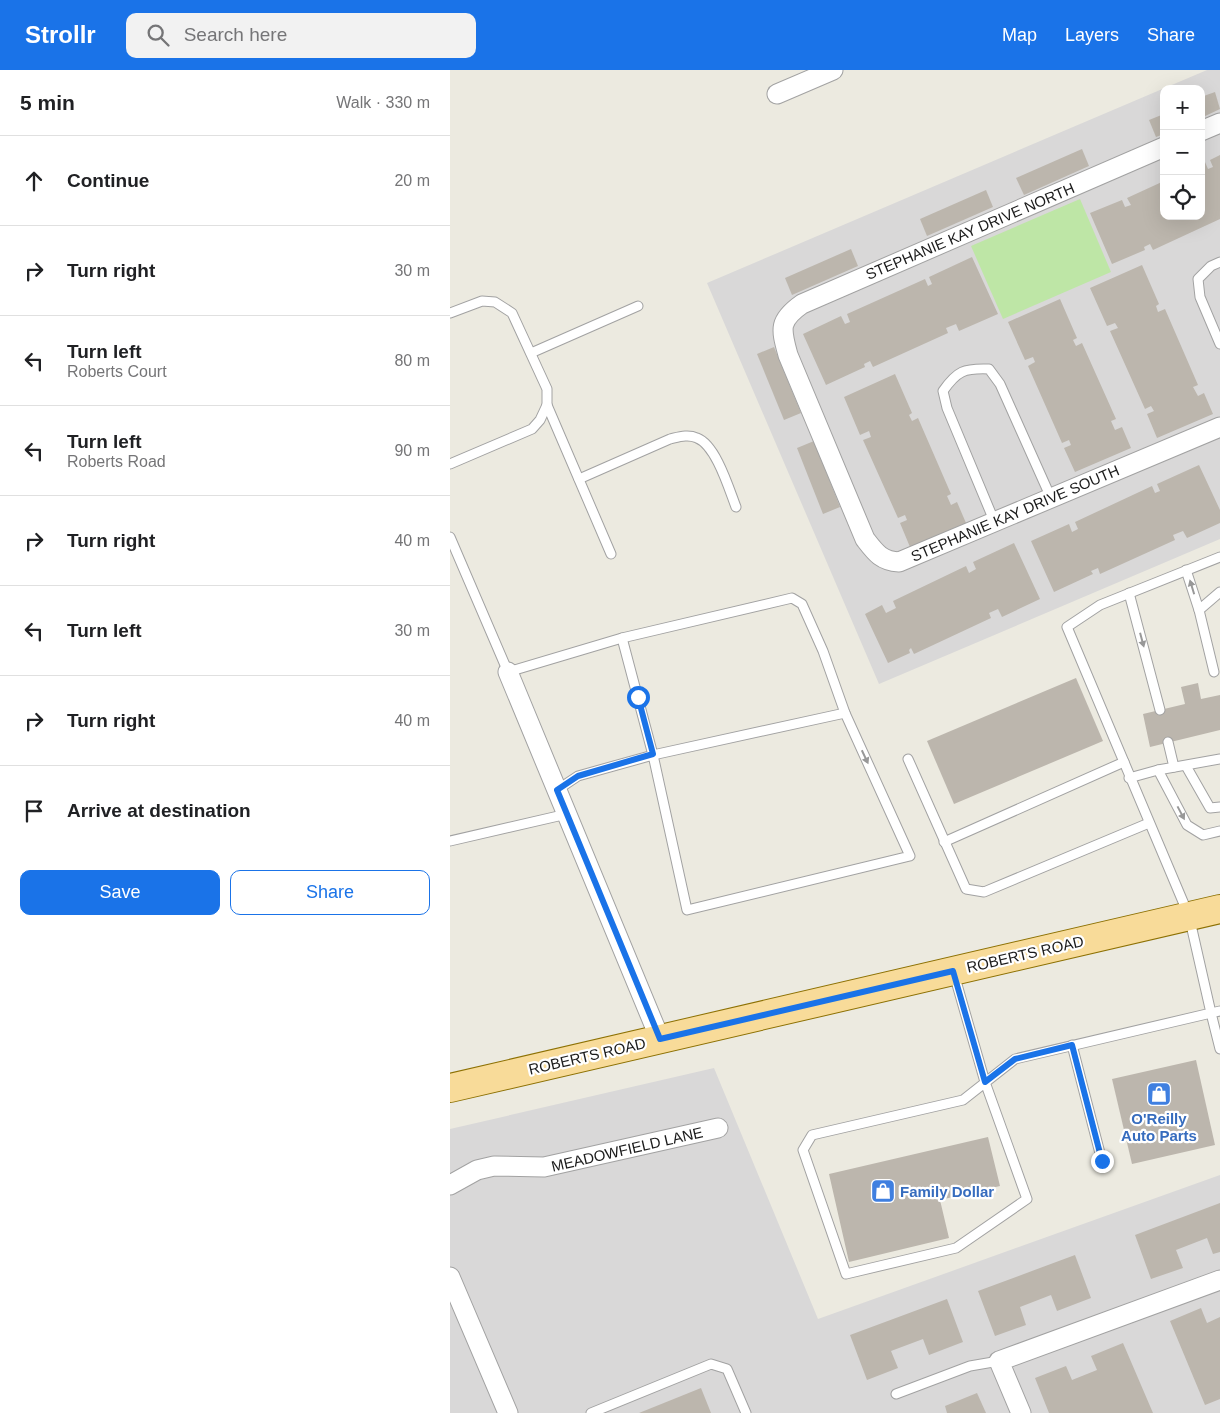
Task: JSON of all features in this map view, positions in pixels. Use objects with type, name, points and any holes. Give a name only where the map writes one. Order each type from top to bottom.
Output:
[{"type":"main road","name":"ROBERTS ROAD","points":[[450,1088],[1220,909]]},
{"type":"street","points":[[777,94],[833,70]]},
{"type":"street","points":[[1203,130],[1220,123]]},
{"type":"street","name":"STEPHANIE KAY DRIVE NORTH","points":[[783,324],[788,314],[802,304],[1160,149]]},
{"type":"street","name":"STEPHANIE KAY DRIVE SOUTH","points":[[783,324],[782,334],[788,355],[865,539],[878,556],[887,561],[899,562],[996,523],[1220,427]]},
{"type":"street","points":[[508,672],[660,1039]]},
{"type":"street","name":"MEADOWFIELD LANE","points":[[450,1185],[477,1170],[494,1166],[544,1167],[718,1128]]},
{"type":"street","points":[[450,1277],[508,1413]]},
{"type":"street","points":[[1021,1413],[999,1361],[1138,1312],[1220,1280]]},
{"type":"lane","points":[[1220,262],[1211,266],[1198,279],[1200,297],[1220,344]]},
{"type":"lane","points":[[450,313],[482,301],[495,302],[512,313],[547,388],[547,405],[611,554]]},
{"type":"lane","points":[[531,353],[638,306]]},
{"type":"lane","points":[[996,523],[947,408],[943,391],[951,379],[963,370],[989,369],[1000,384],[1052,498]]},
{"type":"lane","points":[[450,464],[532,429],[540,420],[547,405]]},
{"type":"lane","points":[[579,479],[670,439],[684,436],[698,438],[709,448],[717,460],[736,506]]},
{"type":"lane","points":[[450,537],[508,672],[622,638],[792,598],[802,604],[823,651],[845,713],[910,856],[687,910],[653,754],[622,638]]},
{"type":"lane","points":[[1220,557],[1100,606],[1067,627],[1189,916],[1216,1012],[1220,1049]]},
{"type":"lane","points":[[1186,570],[1199,610],[1214,672]]},
{"type":"lane","points":[[1199,610],[1220,592]]},
{"type":"lane","points":[[1129,593],[1160,710]]},
{"type":"lane","points":[[557,790],[578,776],[653,754],[845,713]]},
{"type":"lane","points":[[1168,742],[1174,767]]},
{"type":"lane","points":[[908,759],[966,888],[984,892],[1149,823]]},
{"type":"lane","points":[[1130,778],[1158,770],[1220,759]]},
{"type":"lane","points":[[944,842],[1124,762]]},
{"type":"lane","points":[[1186,766],[1210,808],[1220,807]]},
{"type":"lane","points":[[1158,770],[1187,825],[1203,835],[1220,831]]},
{"type":"lane","points":[[450,841],[567,814]]},
{"type":"lane","points":[[953,971],[985,1082],[1027,1198],[956,1248],[846,1274],[802,1150],[812,1135],[963,1100],[985,1082],[1015,1059],[1216,1012]]},
{"type":"lane","points":[[1072,1045],[1102,1161]]},
{"type":"lane","points":[[896,1394],[970,1366],[999,1361]]},
{"type":"lane","points":[[591,1413],[711,1364],[727,1369],[746,1413]]},
{"type":"shaded area","points":[[1207,70],[1220,70],[1220,539],[879,684],[707,283],[1160,90],[1160,220],[1205,220],[1205,85],[1172,85]]},
{"type":"shaded area","points":[[714,1068],[818,1319],[1220,1175],[1220,1413],[450,1413],[450,1129]]},
{"type":"green space","points":[[1080,199],[1111,272],[1003,319],[971,246]]},
{"type":"building","points":[[1215,92],[1220,109],[1205,116],[1205,96]]},
{"type":"building","points":[[1160,116],[1160,136],[1156,137],[1149,120]]},
{"type":"building","points":[[1082,149],[1089,166],[1024,195],[1016,178]]},
{"type":"building","points":[[1220,155],[1220,219],[1153,250],[1150,244],[1144,247],[1145,250],[1112,264],[1090,213],[1122,200],[1125,207],[1131,205],[1127,198],[1160,183],[1160,220],[1205,220],[1205,162],[1208,169],[1213,167],[1210,160]]},
{"type":"building","points":[[986,190],[993,207],[927,236],[920,219]]},
{"type":"building","points":[[851,249],[858,266],[792,295],[785,278]]},
{"type":"building","points":[[972,257],[998,314],[959,331],[956,324],[946,328],[948,333],[873,367],[870,361],[864,364],[865,367],[826,385],[803,334],[841,316],[845,324],[850,322],[847,314],[925,279],[928,286],[932,284],[929,277]]},
{"type":"building","points":[[1142,265],[1159,304],[1156,306],[1158,312],[1165,309],[1198,385],[1193,387],[1198,396],[1204,393],[1213,414],[1157,438],[1147,414],[1154,411],[1151,406],[1145,409],[1110,331],[1118,328],[1115,323],[1107,326],[1090,288]]},
{"type":"building","points":[[1060,299],[1077,338],[1073,340],[1076,346],[1082,343],[1116,419],[1111,421],[1115,430],[1122,427],[1131,448],[1075,472],[1064,448],[1071,445],[1069,440],[1062,443],[1028,366],[1035,362],[1033,357],[1025,360],[1008,322]]},
{"type":"building","points":[[774,347],[801,413],[784,420],[757,354]]},
{"type":"building","points":[[895,374],[912,413],[909,415],[912,421],[918,418],[951,494],[947,496],[951,505],[957,502],[966,523],[910,547],[900,523],[907,520],[905,515],[898,518],[863,440],[871,437],[869,431],[860,435],[844,397]]},
{"type":"building","points":[[814,441],[840,507],[823,514],[797,448]]},
{"type":"building","points":[[1199,465],[1220,510],[1220,523],[1187,538],[1183,531],[1173,535],[1175,540],[1100,574],[1098,568],[1091,571],[1093,574],[1054,592],[1031,541],[1069,524],[1072,532],[1078,529],[1075,522],[1152,486],[1155,493],[1160,491],[1157,484]]},
{"type":"building","points":[[1014,543],[1040,599],[1002,617],[998,609],[989,613],[991,618],[914,654],[911,648],[909,650],[910,653],[888,663],[865,614],[882,605],[886,613],[896,608],[893,601],[966,566],[969,573],[976,569],[973,562]]},
{"type":"building","points":[[1076,678],[1103,741],[954,804],[927,741]]},
{"type":"building","points":[[1198,683],[1201,699],[1220,695],[1220,730],[1150,747],[1143,714],[1185,704],[1181,687]]},
{"type":"building","points":[[1196,1060],[1215,1145],[1132,1164],[1112,1079]]},
{"type":"building","points":[[988,1137],[1000,1186],[940,1200],[949,1238],[849,1262],[829,1174]]},
{"type":"building","points":[[1220,1203],[1220,1252],[1213,1254],[1207,1238],[1176,1250],[1183,1268],[1151,1279],[1135,1235]]},
{"type":"building","points":[[1075,1255],[1091,1298],[1057,1311],[1051,1295],[1020,1307],[1026,1325],[995,1336],[978,1291]]},
{"type":"building","points":[[947,1299],[963,1342],[929,1355],[923,1339],[891,1351],[898,1368],[867,1380],[850,1335]]},
{"type":"building","points":[[1201,1308],[1207,1323],[1220,1317],[1220,1399],[1205,1405],[1170,1321]]},
{"type":"building","points":[[1123,1343],[1153,1413],[1049,1413],[1035,1378],[1066,1366],[1072,1380],[1097,1370],[1091,1356]]},
{"type":"building","points":[[701,1388],[711,1413],[639,1413]]},
{"type":"building","points":[[977,1393],[986,1413],[947,1413],[945,1406]]},
{"type":"place","name":"O'Reilly Auto Parts","points":[[1159,1094]]},
{"type":"place","name":"Family Dollar","points":[[883,1191]]},
{"type":"route","points":[[638,697],[653,754],[578,776],[557,790],[660,1039],[953,971],[985,1082],[1015,1059],[1072,1045],[1102,1161]]}]
